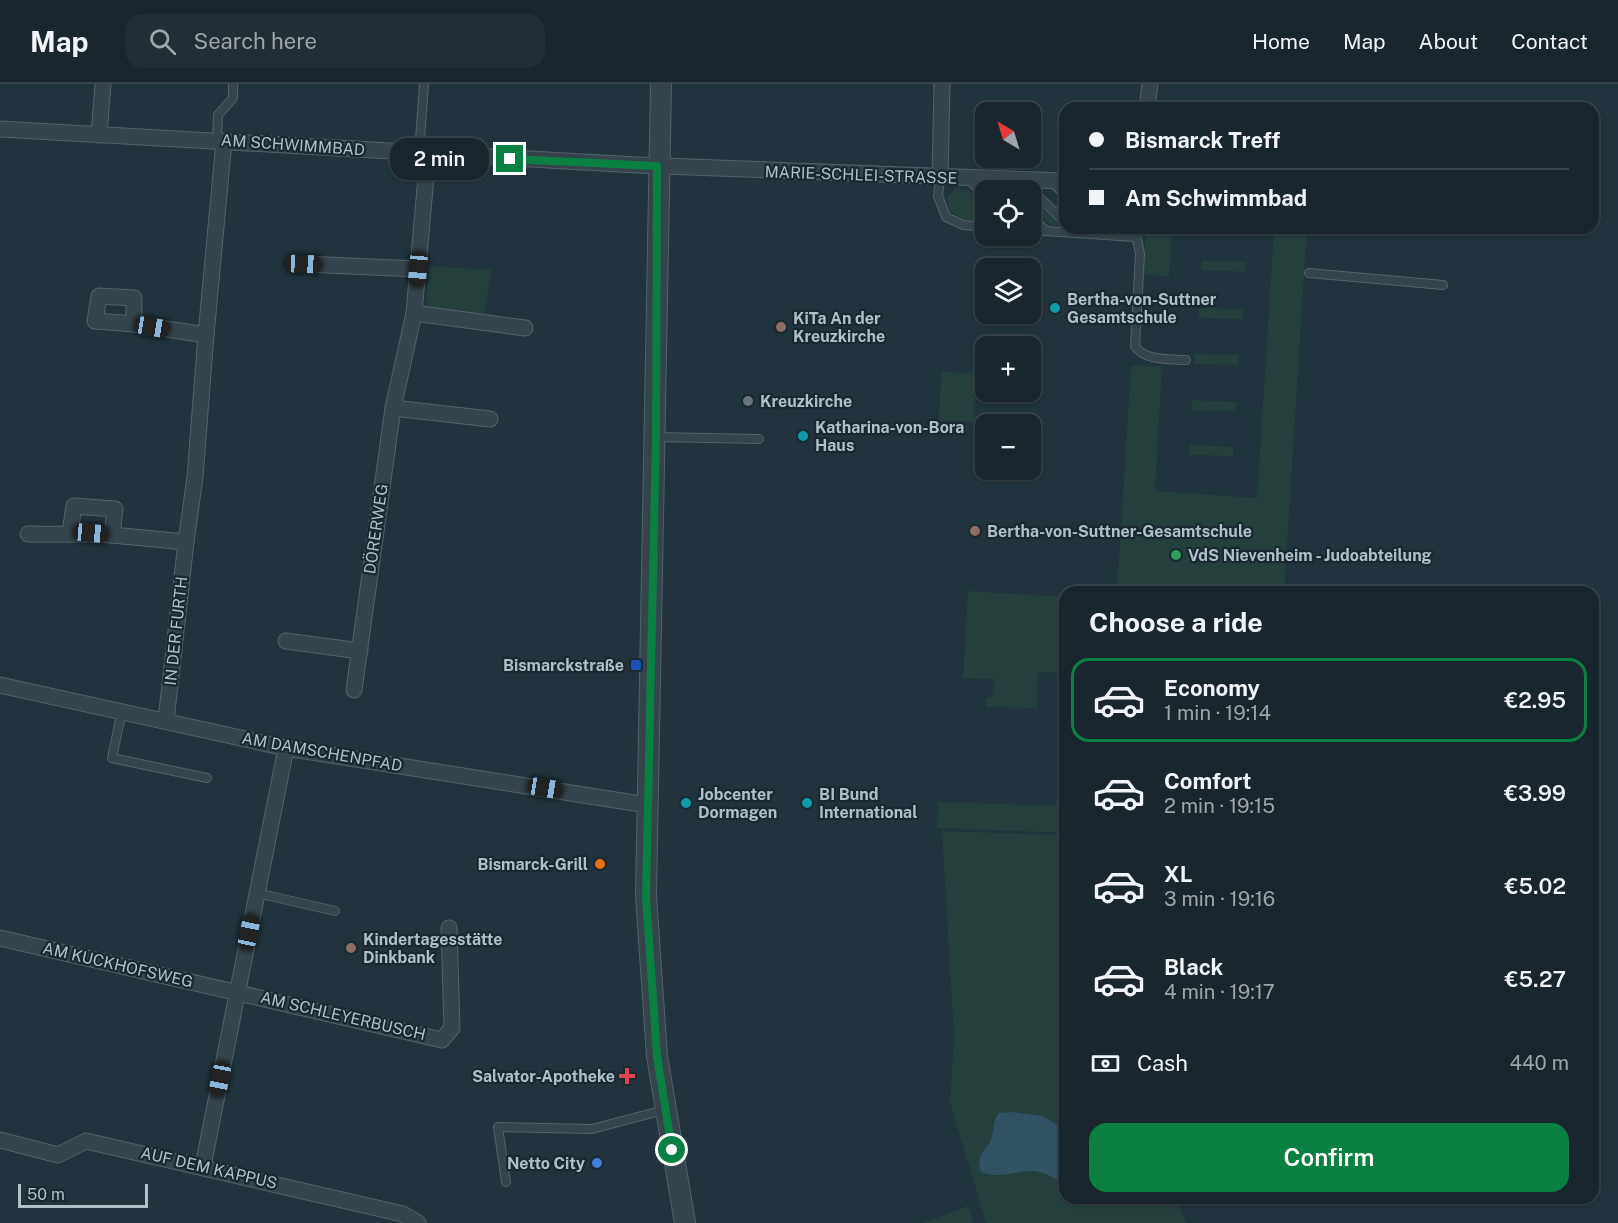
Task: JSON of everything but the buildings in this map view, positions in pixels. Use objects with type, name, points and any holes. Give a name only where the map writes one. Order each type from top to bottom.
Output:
[{"type":"street","points":[[99,135],[103,84]]},
{"type":"street","points":[[661,84],[657,166],[656,437],[646,897],[657,1056],[685,1223]]},
{"type":"street","points":[[940,178],[942,84]]},
{"type":"street","points":[[1148,102],[1150,84]]},
{"type":"street","name":"AM SCHWIMMBAD","points":[[0,129],[657,166]]},
{"type":"street","name":"IN DER FURTH","points":[[166,720],[195,477],[221,141]]},
{"type":"street","name":"DÖRERWEG","points":[[354,690],[393,408],[414,313],[423,154]]},
{"type":"street","name":"MARIE-SCHLEI-STRASSE","points":[[657,166],[975,180]]},
{"type":"street","name":"MARIE-SCHLEI-STRASSE","points":[[1041,181],[1058,181]]},
{"type":"street","points":[[304,264],[418,269]]},
{"type":"street","points":[[414,313],[525,328]]},
{"type":"street","points":[[134,324],[206,335]]},
{"type":"street","points":[[393,408],[490,419]]},
{"type":"street","points":[[70,532],[74,506],[115,509],[112,535]]},
{"type":"street","points":[[28,534],[61,535],[70,532],[186,542]]},
{"type":"street","points":[[286,641],[360,651]]},
{"type":"street","name":"AM DAMSCHENPFAD","points":[[0,685],[122,710],[286,748],[647,805]]},
{"type":"street","points":[[203,1166],[286,748]]},
{"type":"street","name":"AM SCHLEYERBUSCH","points":[[237,992],[442,1040],[452,1028],[449,928]]},
{"type":"street","name":"AM KUCKHOFSWEG","points":[[0,938],[237,992]]},
{"type":"street","name":"AUF DEM KAPPUS","points":[[0,1140],[58,1155],[87,1141],[403,1214],[418,1223]]},
{"type":"lane","points":[[221,141],[218,115],[233,99],[233,84]]},
{"type":"lane","points":[[423,154],[424,84]]},
{"type":"lane","points":[[940,178],[938,196],[945,217],[963,225],[975,226]]},
{"type":"lane","points":[[969,179],[975,185]]},
{"type":"lane","points":[[1041,199],[1059,216]]},
{"type":"lane","points":[[1041,226],[1046,231]]},
{"type":"lane","points":[[1041,231],[1059,231]]},
{"type":"lane","points":[[1098,234],[1135,237],[1140,254],[1135,346],[1139,352],[1148,356],[1186,360]]},
{"type":"lane","points":[[1309,273],[1443,285]]},
{"type":"lane","points":[[656,437],[759,439]]},
{"type":"lane","points":[[122,710],[112,758],[207,778]]},
{"type":"lane","points":[[257,893],[335,910]]},
{"type":"lane","points":[[506,1182],[498,1127],[592,1129],[666,1110]]},
{"type":"green space","points":[[956,188],[969,191],[975,197],[975,221],[962,219],[949,209],[947,197]]},
{"type":"green space","points":[[1041,207],[1059,223],[1059,226],[1051,225],[1041,216]]},
{"type":"green space","points":[[1146,234],[1172,234],[1169,276],[1143,275]]},
{"type":"green space","points":[[1274,234],[1307,234],[1284,586],[1117,586],[1131,366],[1162,366],[1155,491],[1257,498]]},
{"type":"green space","points":[[1202,261],[1246,262],[1245,272],[1201,270]]},
{"type":"green space","points":[[429,266],[491,270],[484,318],[432,311],[426,302]]},
{"type":"green space","points":[[1199,308],[1243,309],[1243,319],[1199,318]]},
{"type":"green space","points":[[1195,354],[1239,355],[1238,365],[1194,364]]},
{"type":"green space","points":[[941,372],[975,373],[974,422],[939,421]]},
{"type":"green space","points":[[1192,400],[1236,402],[1235,411],[1191,410]]},
{"type":"green space","points":[[1190,445],[1233,447],[1233,456],[1189,455]]},
{"type":"green space","points":[[968,591],[1059,597],[1059,673],[1038,672],[1037,708],[986,707],[986,697],[993,697],[994,679],[963,678]]},
{"type":"green space","points":[[938,802],[1059,806],[1059,833],[937,828]]},
{"type":"green space","points":[[942,831],[1059,835],[1059,1204],[1178,1204],[1186,1223],[986,1223],[950,1103],[954,1037]]},
{"type":"green space","points":[[968,1206],[973,1223],[923,1223]]},
{"type":"water","points":[[1012,1112],[1042,1116],[1059,1125],[1059,1179],[1036,1171],[1001,1175],[981,1172],[981,1156],[990,1141],[999,1113]]},
{"type":"place","name":"Bertha-von-Suttner Gesamtschule","points":[[1055,308]]},
{"type":"place","name":"KiTa An der Kreuzkirche","points":[[781,327]]},
{"type":"place","name":"Kreuzkirche","points":[[748,401]]},
{"type":"place","name":"Katharina-von-Bora Haus","points":[[803,436]]},
{"type":"place","name":"Bertha-von-Suttner-Gesamtschule","points":[[975,531]]},
{"type":"place","name":"VdS Nievenheim - Judoabteilung","points":[[1176,555]]},
{"type":"place","name":"Bismarckstraße","points":[[636,665]]},
{"type":"place","name":"Jobcenter Dormagen","points":[[686,803]]},
{"type":"place","name":"BI Bund International","points":[[807,803]]},
{"type":"place","name":"Bismarck-Grill","points":[[600,864]]},
{"type":"place","name":"Kindertagesstätte Dinkbank","points":[[351,948]]},
{"type":"place","name":"Salvator-Apotheke","points":[[627,1076]]},
{"type":"place","name":"Netto City","points":[[597,1163]]},
{"type":"route","points":[[510,159],[657,166],[656,437],[646,897],[657,1056],[672,1150]]}]
